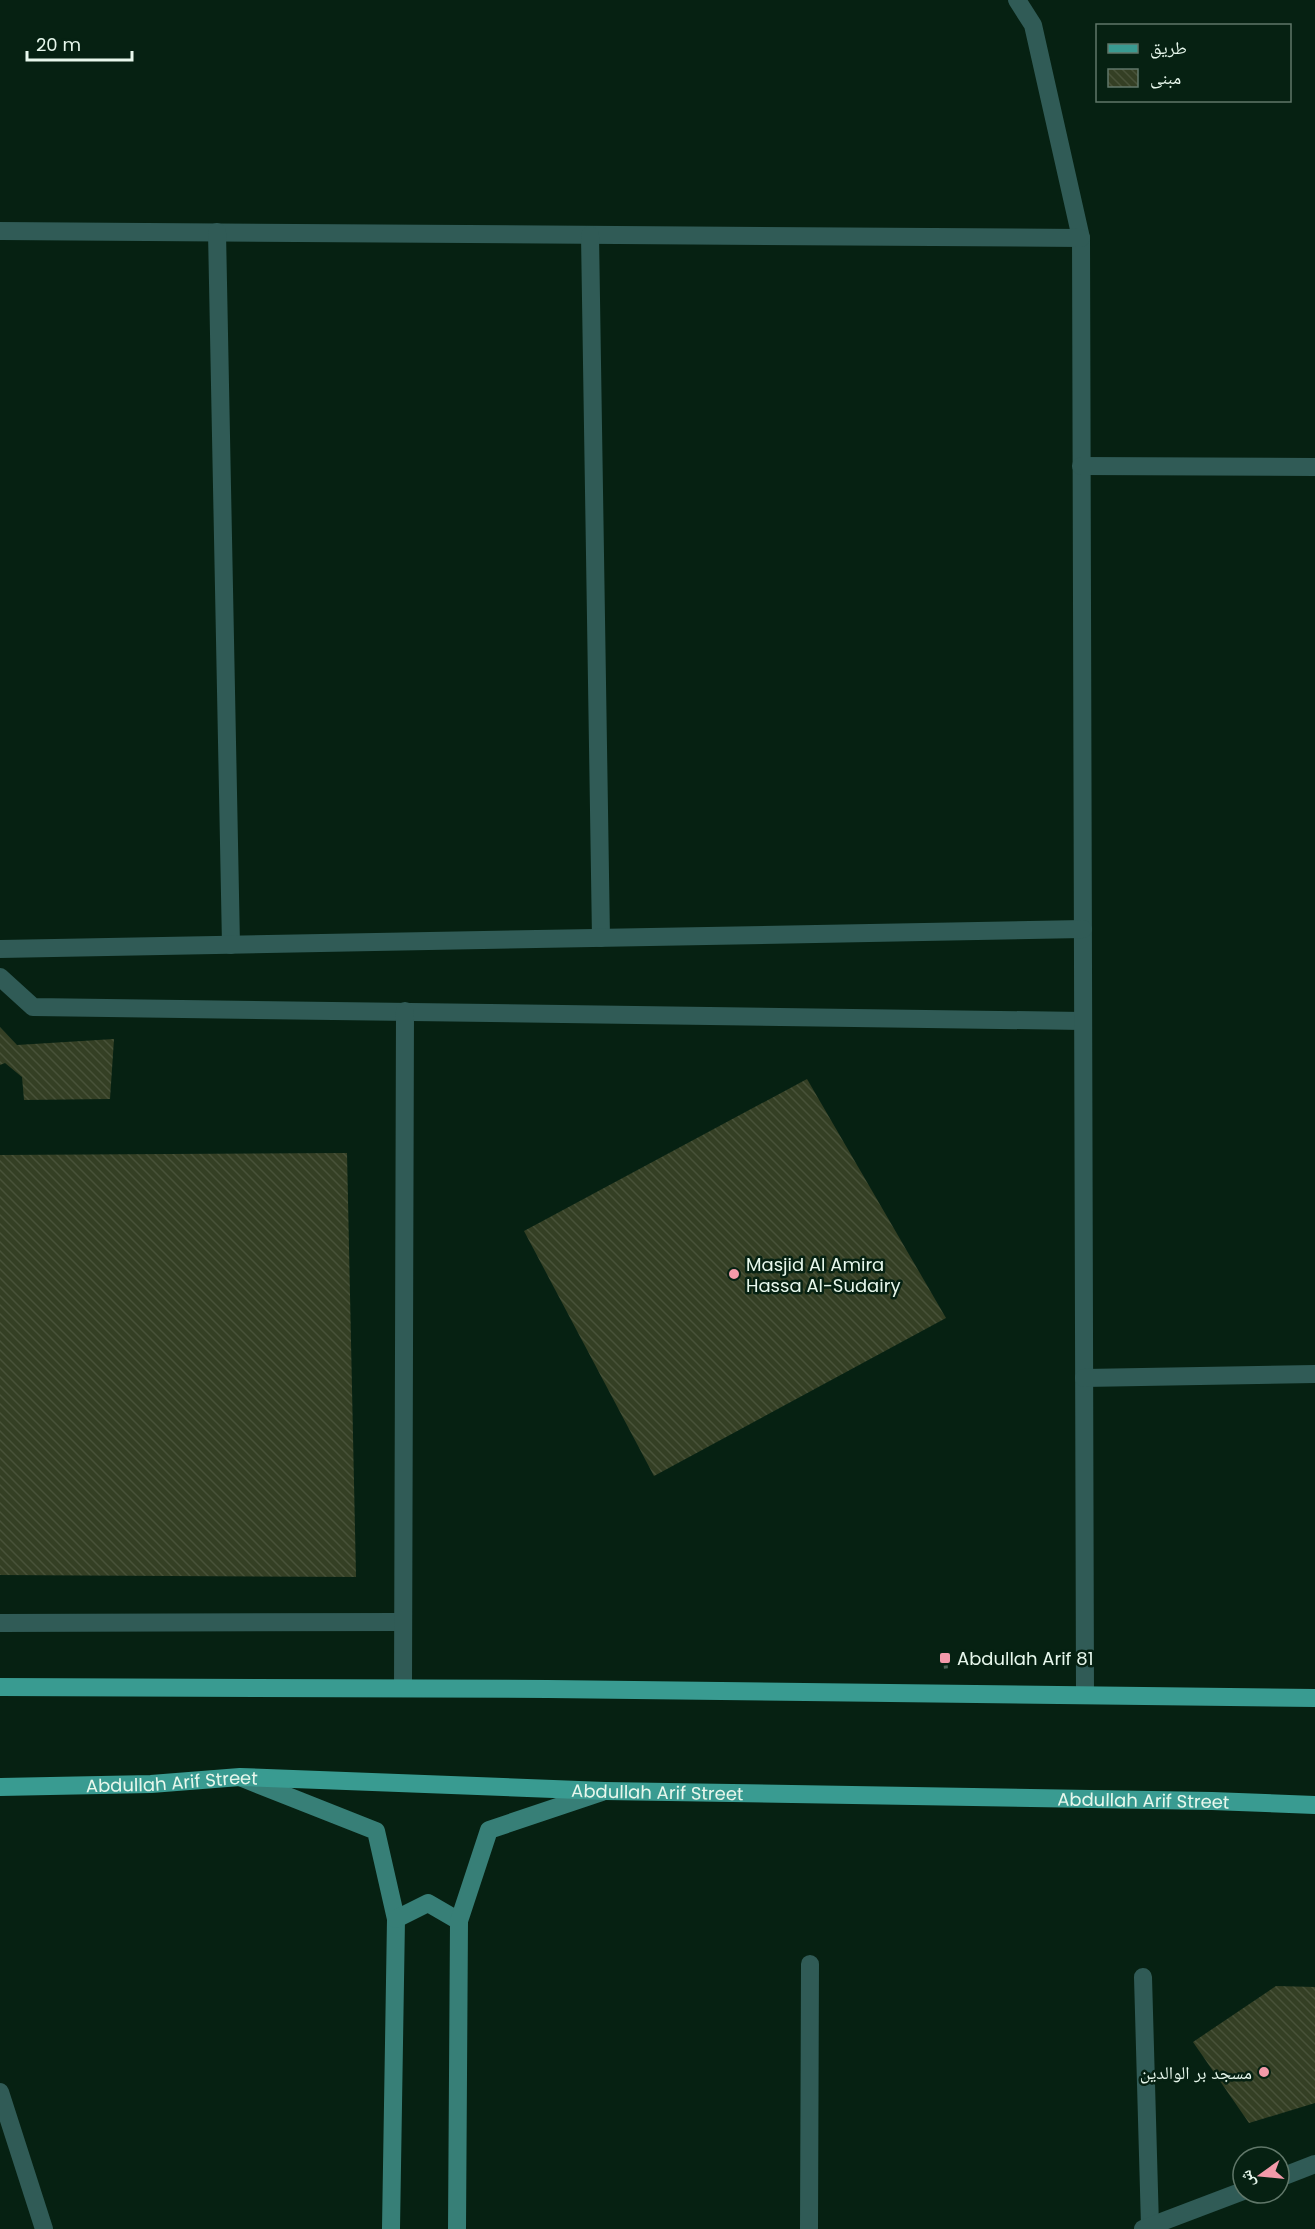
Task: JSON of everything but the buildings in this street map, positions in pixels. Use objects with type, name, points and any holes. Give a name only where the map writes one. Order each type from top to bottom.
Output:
[{"type":"main road","points":[[0,1687],[403,1688],[1315,1698]]},
{"type":"main road","name":"Abdullah Arif Street","points":[[0,1786],[151,1784],[240,1777],[605,1791],[1212,1801],[1315,1805]]},
{"type":"street","points":[[1017,0],[1033,25],[1081,238],[1085,1695]]},
{"type":"street","points":[[0,231],[1081,238]]},
{"type":"street","points":[[217,232],[231,945]]},
{"type":"street","points":[[590,235],[602,938]]},
{"type":"street","points":[[1081,466],[1315,468]]},
{"type":"street","points":[[0,949],[1083,929]]},
{"type":"street","points":[[0,977],[33,1007],[1083,1021]]},
{"type":"street","points":[[403,1688],[405,1011]]},
{"type":"street","points":[[1084,1378],[1315,1374]]},
{"type":"street","points":[[0,1623],[403,1622]]},
{"type":"street","points":[[240,1777],[376,1831],[396,1919],[391,2229]]},
{"type":"street","points":[[457,2229],[459,1921],[489,1830],[605,1791]]},
{"type":"street","points":[[396,1919],[428,1903],[459,1921]]},
{"type":"street","points":[[808,2229],[810,1964]]},
{"type":"street","points":[[1143,1977],[1146,2228],[1231,2196]]},
{"type":"street","points":[[0,2092],[44,2229]]},
{"type":"street","points":[[1291,2173],[1315,2164]]},
{"type":"place","name":"Masjid Al Amira Hassa Al-Sudairy","points":[[734,1274]]},
{"type":"place","name":"Abdullah Arif 81","points":[[945,1658]]},
{"type":"place","name":"مسجد بر الوالدين","points":[[1264,2072]]}]
